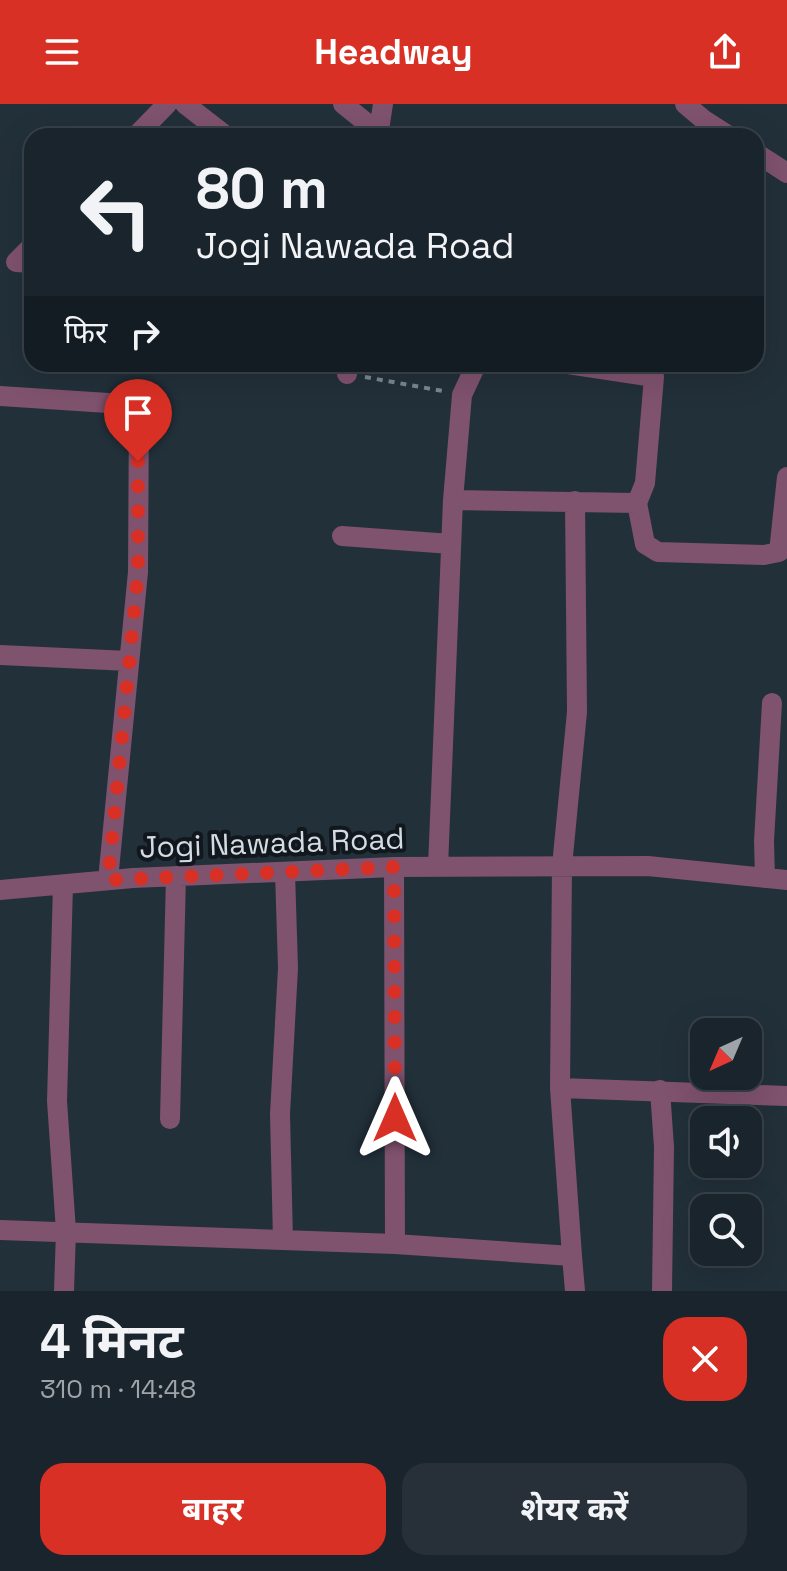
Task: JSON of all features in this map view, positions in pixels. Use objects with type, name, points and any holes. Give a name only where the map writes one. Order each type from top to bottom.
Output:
[{"type":"street","points":[[144,128],[167,104]]},
{"type":"street","points":[[185,104],[216,128]]},
{"type":"street","points":[[343,104],[371,128]]},
{"type":"street","points":[[379,128],[383,104]]},
{"type":"street","points":[[691,105],[704,120],[716,128]]},
{"type":"street","points":[[764,158],[787,173]]},
{"type":"street","points":[[438,867],[453,500],[462,395],[473,372]]},
{"type":"street","points":[[621,372],[654,377],[645,483],[637,503],[645,544],[658,552],[764,555],[779,552],[787,477]]},
{"type":"street","points":[[0,396],[139,405],[138,572],[108,880]]},
{"type":"street","points":[[453,500],[637,503]]},
{"type":"street","points":[[575,501],[577,712],[562,866],[560,1088],[575,1291]]},
{"type":"street","points":[[342,536],[451,544]]},
{"type":"street","points":[[0,655],[129,661]]},
{"type":"street","points":[[765,878],[764,841],[772,703]]},
{"type":"street","name":"Jogi Nawada Road","points":[[0,890],[176,876],[394,867],[648,866],[787,880]]},
{"type":"street","points":[[394,867],[395,1244]]},
{"type":"street","points":[[283,1240],[280,1114],[288,968],[285,872]]},
{"type":"street","points":[[170,1119],[176,876]]},
{"type":"street","points":[[63,885],[57,1101],[66,1231],[64,1291]]},
{"type":"street","points":[[560,1088],[787,1096]]},
{"type":"street","points":[[660,1090],[664,1147],[662,1291]]},
{"type":"street","points":[[0,1230],[395,1244],[572,1256]]},
{"type":"path","points":[[360,372],[462,395]]},
{"type":"route","points":[[138,461],[138,572],[108,880],[394,867],[395,1118]]}]
